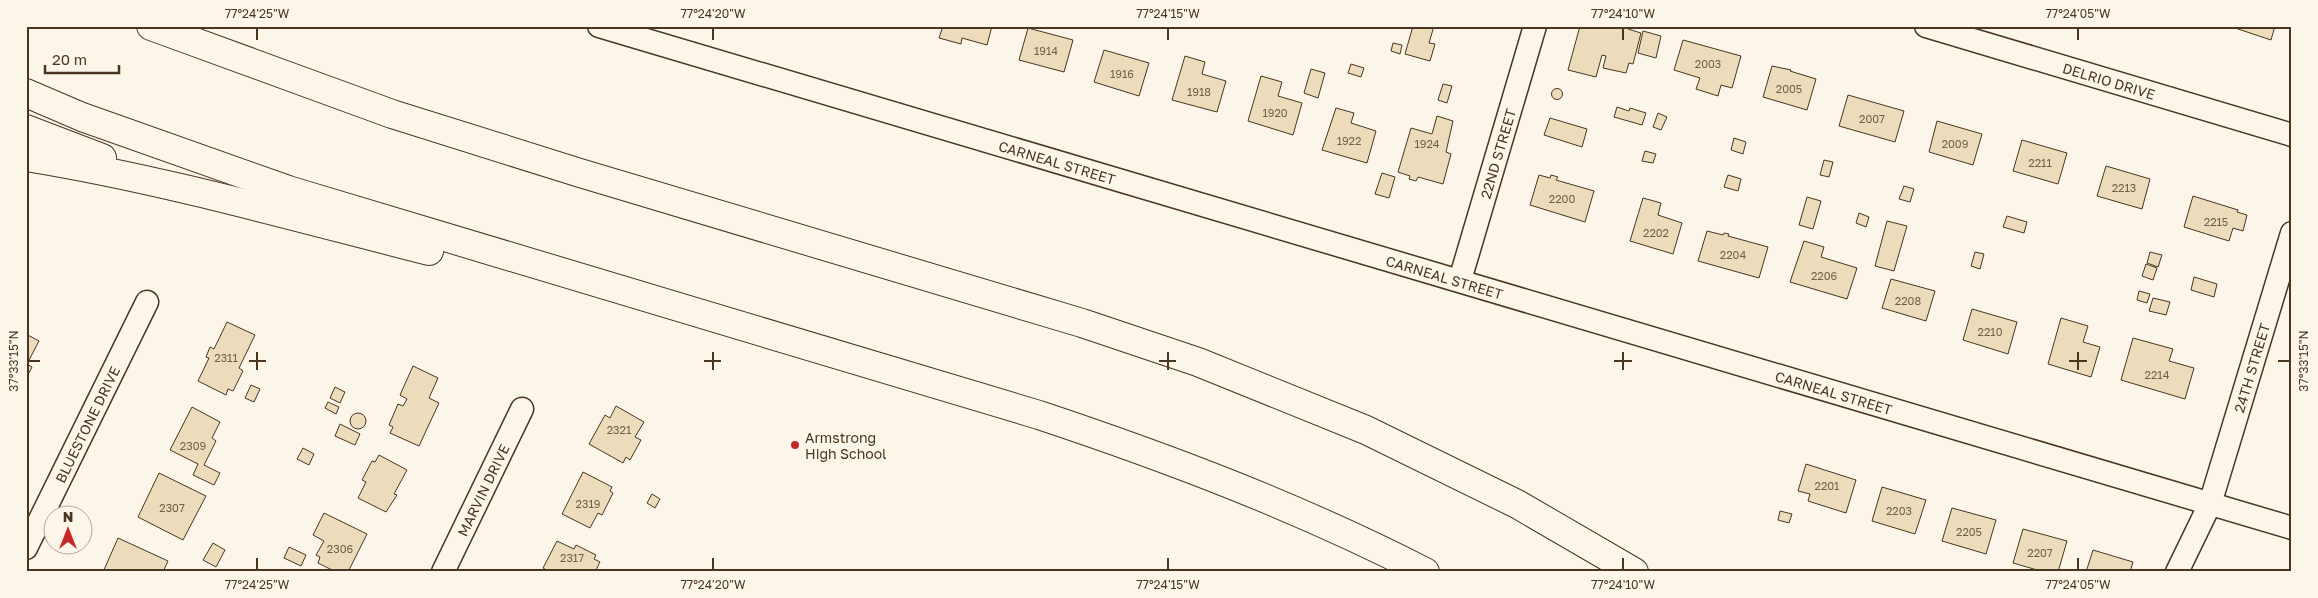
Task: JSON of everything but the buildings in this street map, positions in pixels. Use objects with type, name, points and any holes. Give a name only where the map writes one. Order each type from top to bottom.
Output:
[{"type":"highway","points":[[151,26],[392,114],[589,176],[1082,323],[1198,362],[1366,430],[1517,504],[1634,572]]},
{"type":"highway","points":[[26,93],[82,116],[288,190],[1039,415],[1147,451],[1279,503],[1425,572]]},
{"type":"highway","points":[[26,129],[180,187]]},
{"type":"highway","points":[[26,158],[87,167],[180,187],[551,282],[724,322]]},
{"type":"street","name":"CARNEAL STREET","points":[[599,26],[2292,528]]},
{"type":"street","name":"22ND STREET","points":[[1460,280],[1535,26]]},
{"type":"street","name":"DELRIO DRIVE","points":[[1926,26],[2292,134]]},
{"type":"street","name":"24TH STREET","points":[[2177,572],[2210,504],[2292,233]]},
{"type":"street","name":"BLUESTONE DRIVE","points":[[26,548],[147,302]]},
{"type":"street","name":"MARVIN DRIVE","points":[[443,572],[522,409]]},
{"type":"place","name":"Armstrong High School","points":[[795,445]]}]
